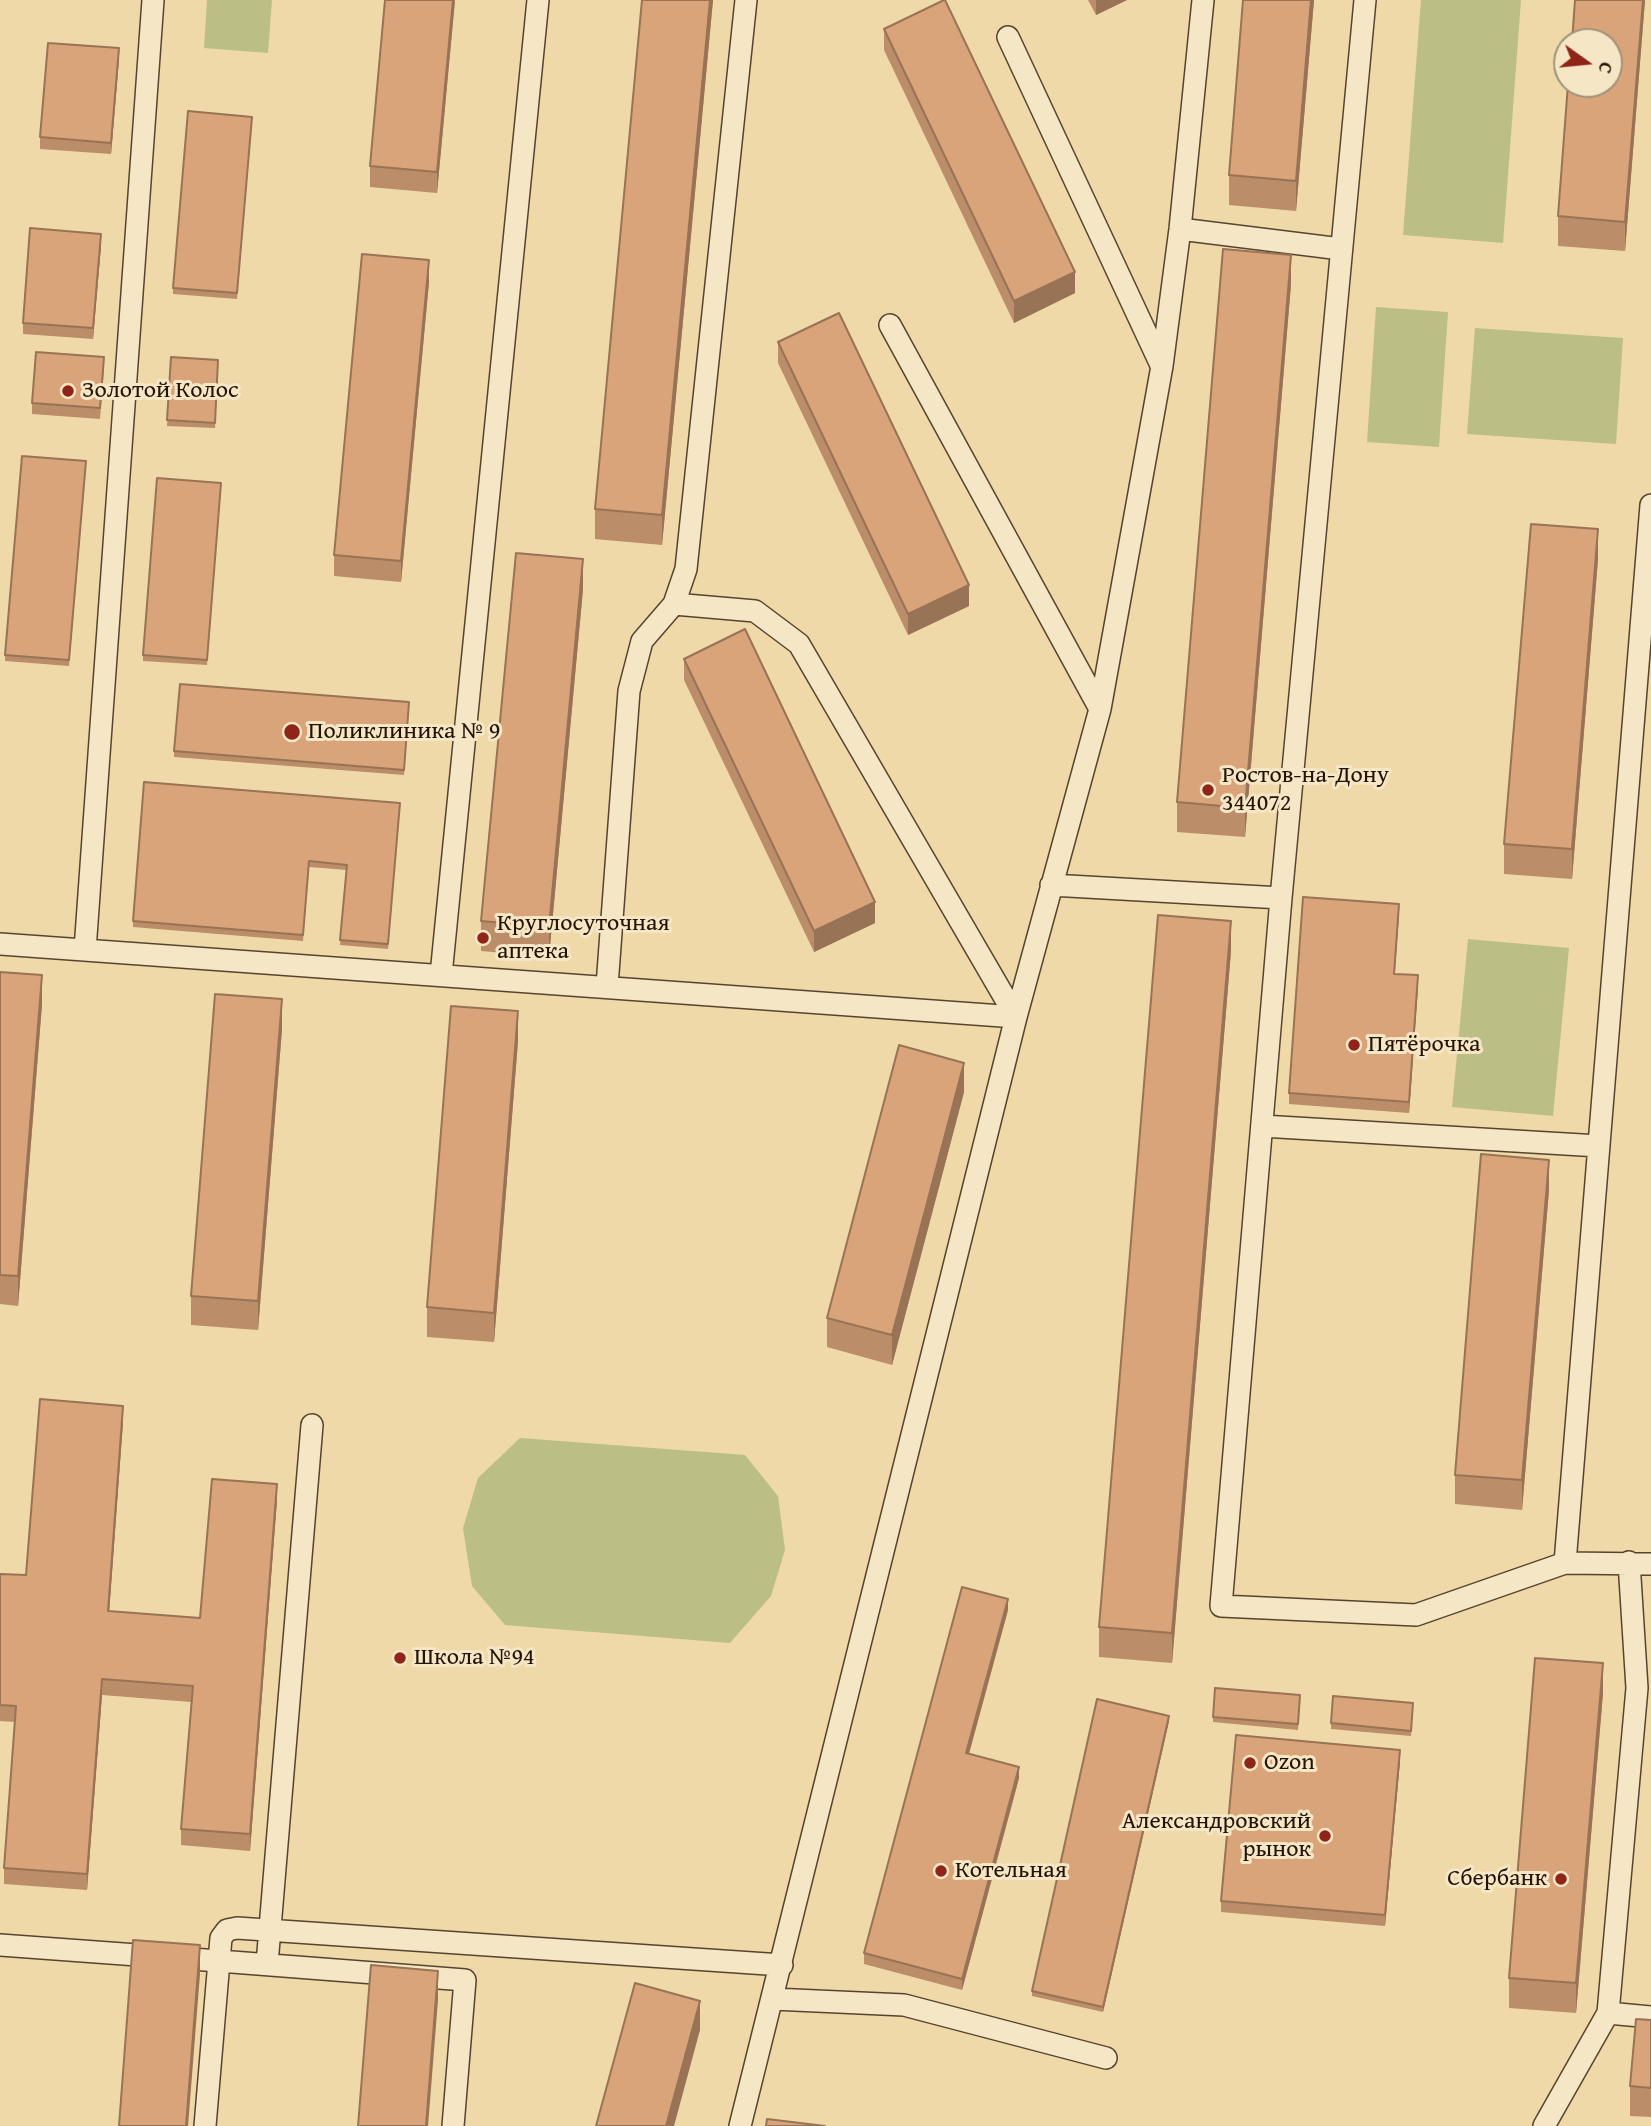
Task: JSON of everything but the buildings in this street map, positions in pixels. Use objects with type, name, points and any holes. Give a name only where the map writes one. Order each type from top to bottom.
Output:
[{"type":"lane","points":[[85,950],[153,0]]},
{"type":"lane","points":[[441,975],[538,0]]},
{"type":"lane","points":[[607,986],[629,691],[642,641],[674,604],[686,569],[746,0]]},
{"type":"lane","points":[[740,2126],[1016,1017],[1100,709],[1162,366],[1180,229],[1203,0]]},
{"type":"lane","points":[[1366,0],[1281,898],[1221,1606],[1416,1615],[1565,1563],[1651,1564]]},
{"type":"lane","points":[[1008,37],[1162,366]]},
{"type":"lane","points":[[1180,229],[1341,249]]},
{"type":"lane","points":[[890,325],[1100,709]]},
{"type":"lane","points":[[1565,1563],[1651,505]]},
{"type":"lane","points":[[674,604],[755,611],[799,644],[1016,1017]]},
{"type":"lane","points":[[1051,885],[1281,898]]},
{"type":"lane","points":[[0,944],[1016,1017]]},
{"type":"lane","points":[[1262,1126],[1599,1146]]},
{"type":"lane","points":[[267,1964],[312,1426]]},
{"type":"lane","points":[[1544,2126],[1608,2013],[1637,1688],[1629,1562]]},
{"type":"lane","points":[[205,2126],[221,1938],[227,1930],[782,1965]]},
{"type":"lane","points":[[0,1945],[465,1980],[453,2126]]},
{"type":"lane","points":[[773,1999],[904,2005],[1106,2058]]},
{"type":"lane","points":[[1608,2013],[1651,2017]]},
{"type":"green space","points":[[207,0],[272,0],[268,53],[204,48]]},
{"type":"green space","points":[[1421,0],[1521,0],[1503,243],[1403,235]]},
{"type":"green space","points":[[1376,307],[1448,312],[1439,447],[1367,442]]},
{"type":"green space","points":[[1475,328],[1623,338],[1616,444],[1467,434]]},
{"type":"green space","points":[[1468,939],[1569,948],[1553,1116],[1452,1107]]},
{"type":"green space","points":[[520,1438],[745,1455],[778,1496],[785,1550],[771,1596],[730,1643],[505,1625],[472,1586],[463,1528],[478,1478]]},
{"type":"place","name":"Золотой Колос","points":[[68,391]]},
{"type":"place","name":"Поликлиника № 9","points":[[292,732]]},
{"type":"place","name":"Ростов-на-Дону 344072","points":[[1208,790]]},
{"type":"place","name":"Круглосуточная аптека","points":[[483,938]]},
{"type":"place","name":"Пятёрочка","points":[[1354,1045]]},
{"type":"place","name":"Школа №94","points":[[400,1658]]},
{"type":"place","name":"Ozon","points":[[1250,1763]]},
{"type":"place","name":"Александровский рынок","points":[[1325,1836]]},
{"type":"place","name":"Котельная","points":[[941,1871]]},
{"type":"place","name":"Сбербанк","points":[[1561,1879]]}]
